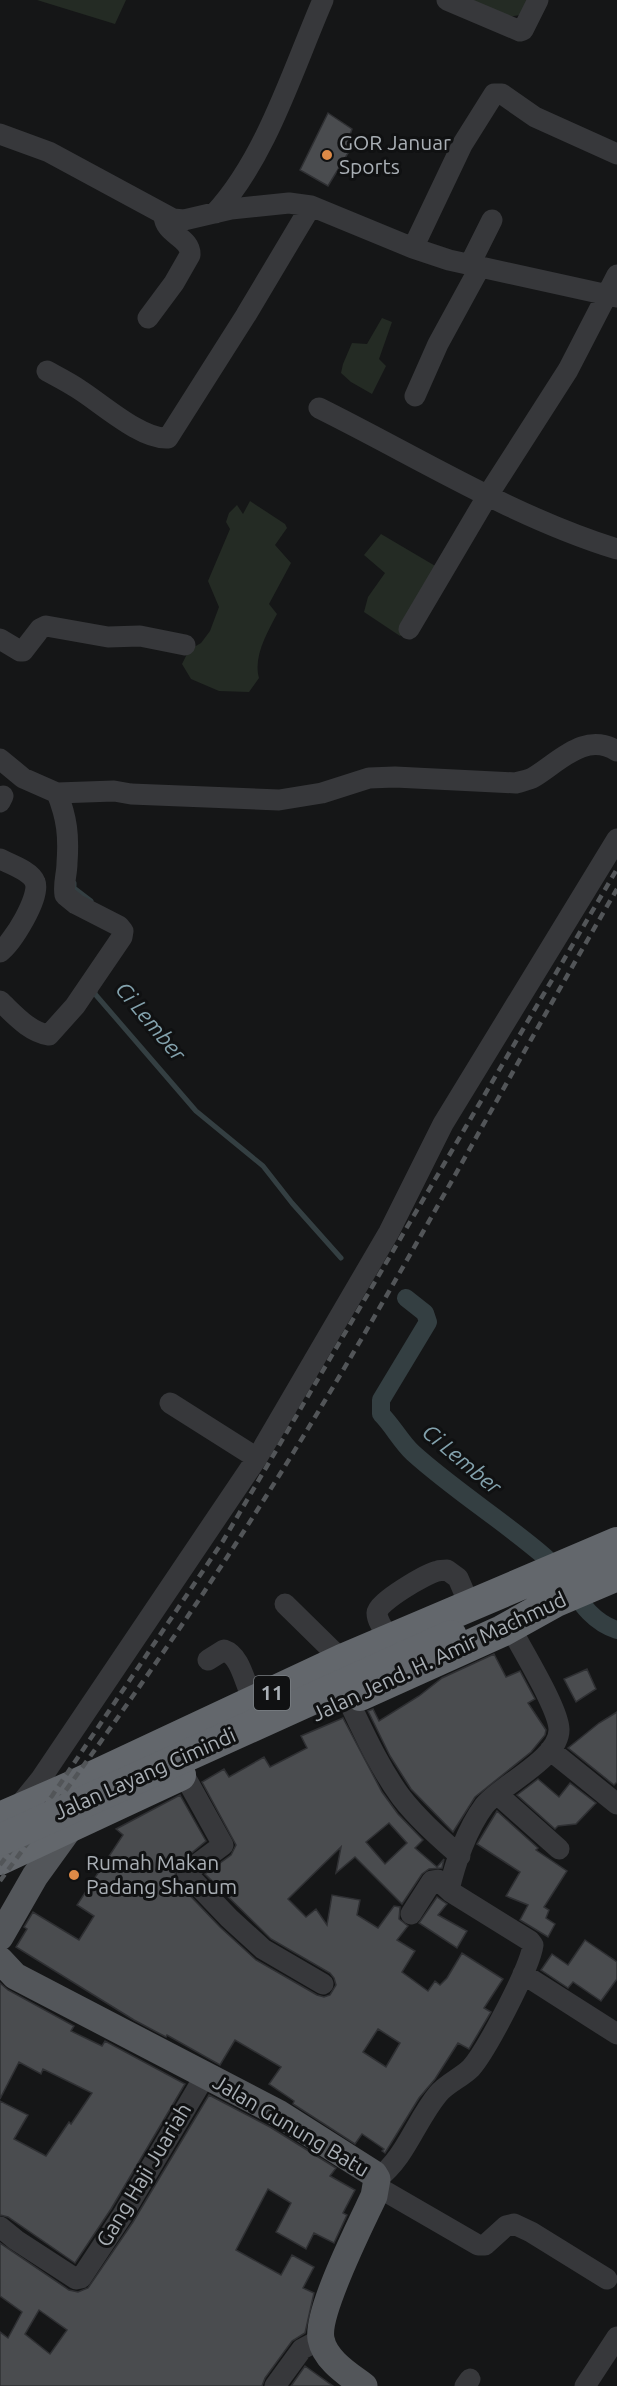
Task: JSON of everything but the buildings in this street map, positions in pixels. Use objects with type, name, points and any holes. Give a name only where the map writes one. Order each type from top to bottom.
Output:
[{"type":"highway","name":"Jalan Jend. H. Amir Machmud","points":[[0,1859],[183,1773],[348,1700],[489,1617],[564,1582],[617,1543]]},
{"type":"highway","name":"Jalan Jend. H. Amir Machmud","points":[[7,1815],[390,1638],[489,1617],[564,1582],[617,1575]]},
{"type":"highway","name":"Jalan Layang Cimindi","points":[[0,1840],[489,1617]]},
{"type":"highway","points":[[167,1742],[183,1773]]},
{"type":"main road","points":[[0,1937],[35,1876],[68,1828],[126,1761]]},
{"type":"main road","name":"Jalan Gunung Batu","points":[[0,1960],[15,1976],[206,2074],[297,2125],[366,2168],[377,2183],[327,2302],[321,2339]]},
{"type":"main road","points":[[321,2339],[328,2355],[339,2367],[364,2386]]},
{"type":"street","points":[[215,213],[234,193],[250,165],[283,96],[322,0]]},
{"type":"street","points":[[447,0],[520,31],[523,30],[538,0]]},
{"type":"street","points":[[413,248],[462,145],[494,94],[502,94],[535,117],[617,154]]},
{"type":"street","points":[[0,134],[49,152],[164,216],[184,220],[231,209],[289,203],[311,206],[413,248],[475,266],[612,296]]},
{"type":"street","points":[[47,371],[80,390],[132,427],[162,439],[168,438],[246,315],[311,206]]},
{"type":"street","points":[[148,318],[174,283],[190,255],[187,244],[166,226],[164,216]]},
{"type":"street","points":[[415,396],[475,266],[492,220]]},
{"type":"street","points":[[409,629],[488,495],[612,296],[617,275]]},
{"type":"street","points":[[319,408],[488,495],[585,540],[616,547]]},
{"type":"street","points":[[0,639],[24,651],[40,629],[46,626],[108,637],[140,636],[185,645]]},
{"type":"street","points":[[0,759],[23,778],[64,793],[114,791],[131,794],[279,800],[322,793],[369,778],[395,777],[516,783],[532,778],[570,750],[600,746],[610,747],[617,751]]},
{"type":"street","points":[[0,1001],[33,1030],[39,1034],[48,1035],[75,1006],[122,937],[123,931],[119,926],[76,904],[65,895],[68,834],[64,793]]},
{"type":"street","points":[[7,1815],[40,1780],[257,1458],[389,1232],[444,1124],[617,839]]},
{"type":"street","points":[[0,859],[32,876],[36,888],[30,910],[7,947],[0,952]]},
{"type":"street","points":[[170,1403],[257,1458]]},
{"type":"street","points":[[390,1638],[381,1626],[377,1613],[378,1607],[436,1571],[447,1570],[458,1578],[545,1692],[558,1722],[559,1734],[550,1750],[486,1803],[475,1820],[449,1890]]},
{"type":"street","points":[[285,1604],[342,1660]]},
{"type":"street","points":[[208,1660],[224,1650],[230,1652],[239,1666],[254,1701]]},
{"type":"street","points":[[348,1700],[376,1758],[402,1798],[460,1856]]},
{"type":"street","points":[[550,1750],[617,1804]]},
{"type":"street","points":[[183,1773],[222,1845],[187,1874],[229,1918],[262,1948],[323,1984]]},
{"type":"street","points":[[497,1794],[559,1849]]},
{"type":"street","points":[[411,1914],[432,1881],[438,1880],[449,1890],[533,1945],[523,1974],[480,2056],[469,2070],[454,2079],[438,2094],[398,2160],[377,2183],[478,2245],[485,2245],[506,2226],[514,2224],[607,2279]]},
{"type":"street","points":[[523,1974],[617,2034]]},
{"type":"street","name":"Gang Haji Juariah","points":[[0,2227],[76,2279],[83,2277],[206,2074]]},
{"type":"street","points":[[585,2386],[617,2337]]},
{"type":"street","points":[[275,2386],[302,2349],[321,2339]]},
{"type":"shaded area","points":[[37,0],[126,0],[115,24]]},
{"type":"shaded area","points":[[461,0],[534,0],[526,14],[508,17]]},
{"type":"shaded area","points":[[382,318],[392,322],[379,359],[386,366],[372,394],[351,382],[341,373],[352,343],[367,344]]},
{"type":"shaded area","points":[[250,501],[285,524],[287,528],[275,545],[291,563],[269,604],[277,614],[259,654],[259,678],[249,692],[219,691],[191,679],[182,664],[189,650],[201,643],[210,631],[219,607],[208,581],[230,529],[226,522],[229,513],[237,505],[243,514]]},
{"type":"shaded area","points":[[381,534],[437,567],[411,625],[400,636],[364,612],[368,597],[385,573],[364,555]]},
{"type":"waterway","name":"Ci Lember","points":[[74,883],[74,888],[91,901]]},
{"type":"waterway","name":"Ci Lember","points":[[95,989],[95,994],[196,1111],[263,1166],[292,1203],[341,1258]]},
{"type":"waterway","name":"Ci Lember","points":[[406,1298],[425,1313],[428,1322],[381,1400],[381,1414],[413,1453],[544,1556],[594,1617],[617,1630]]},
{"type":"railway","points":[[0,1865],[52,1796],[223,1541],[617,869]]},
{"type":"railway","points":[[0,1881],[164,1651],[258,1509],[396,1279],[617,889]]},
{"type":"place","name":"GOR Januar Sports","points":[[327,155]]},
{"type":"place","name":"Rumah Makan Padang Shanum","points":[[74,1875]]}]
